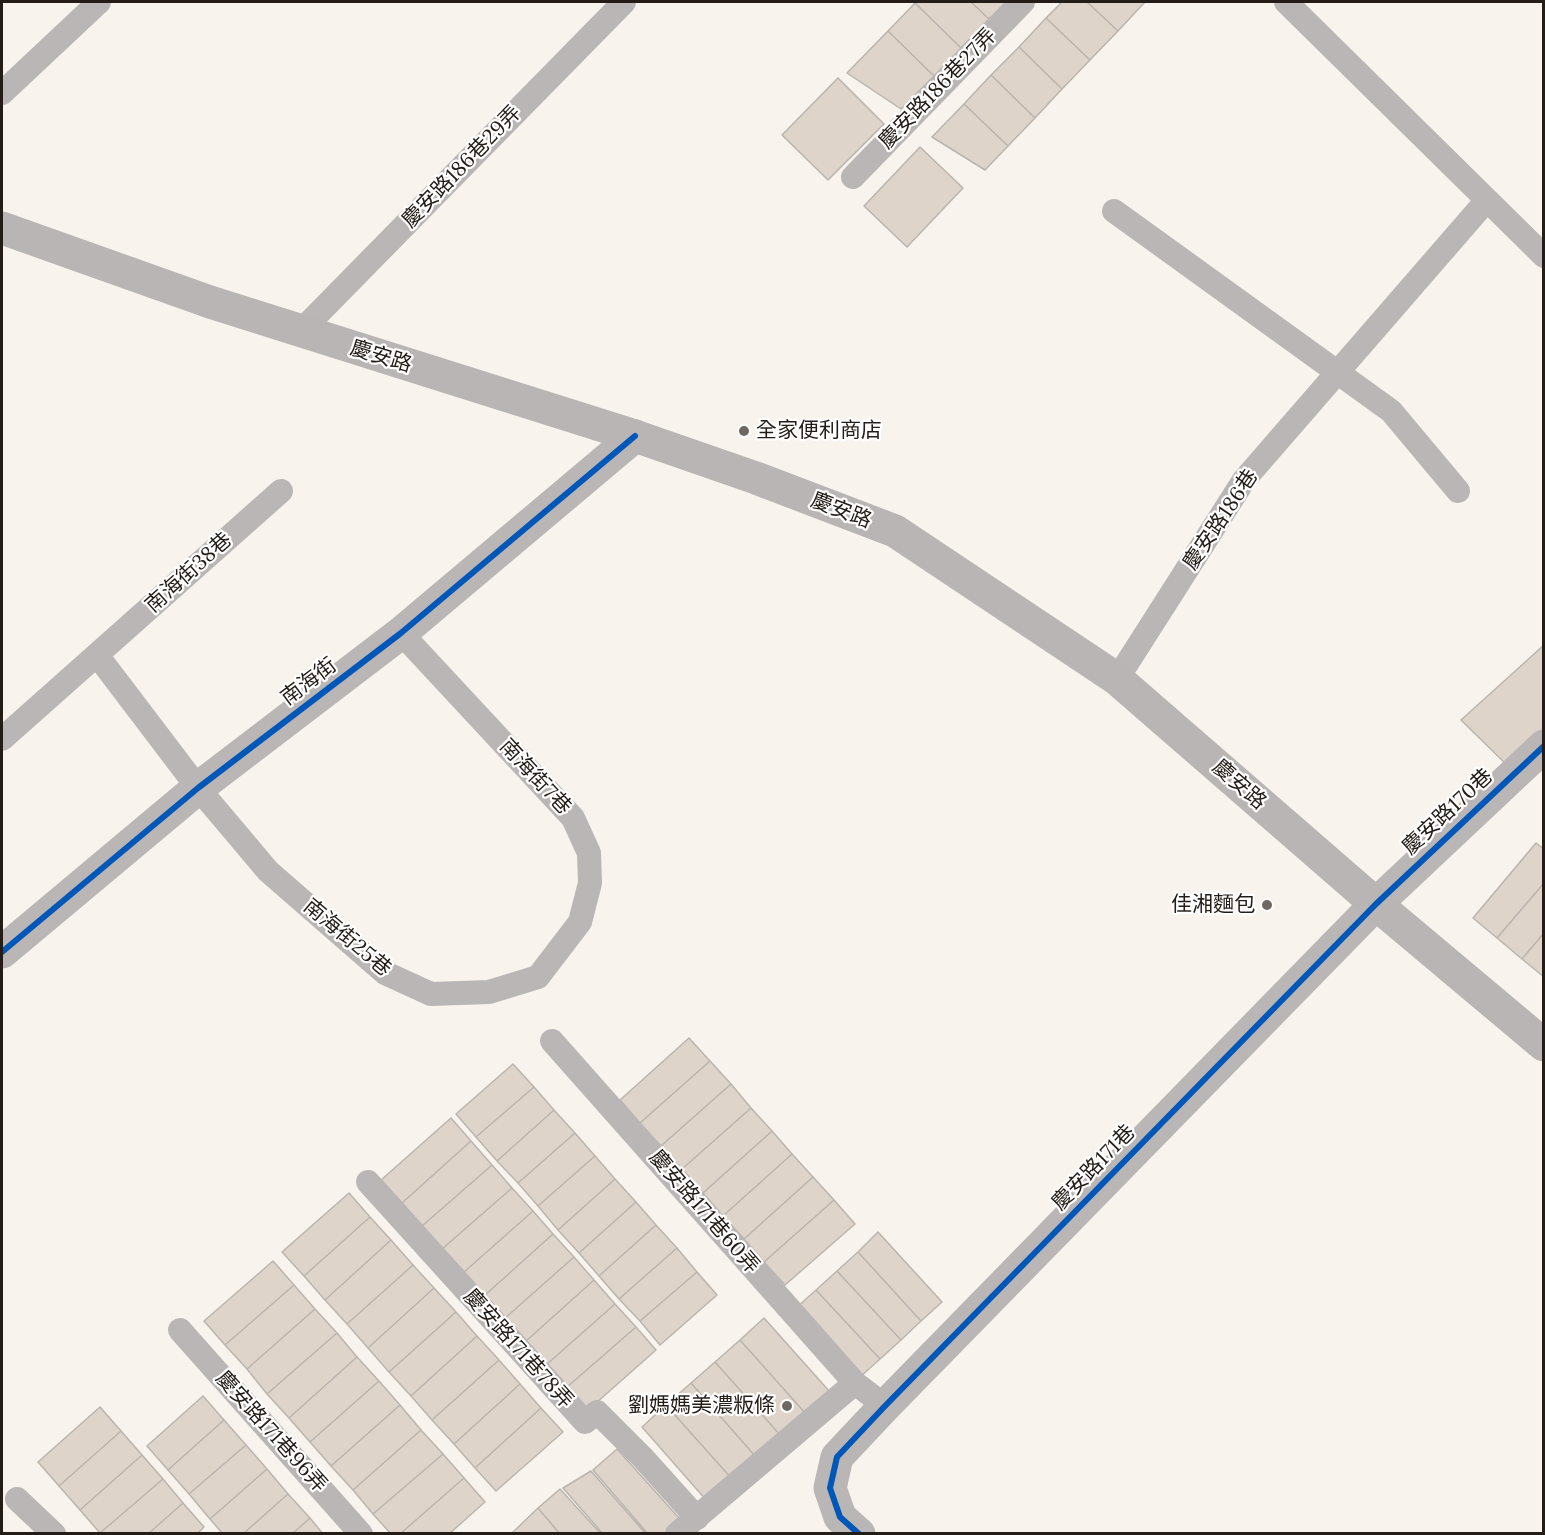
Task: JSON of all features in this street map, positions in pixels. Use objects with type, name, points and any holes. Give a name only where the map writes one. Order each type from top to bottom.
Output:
[{"type":"main road","name":"慶安路","points":[[2,228],[300,332],[636,436],[756,478],[895,531],[1117,679],[1376,904],[1544,1045]]},
{"type":"street","name":"南海街","points":[[2,952],[198,788],[400,633],[636,436]]},
{"type":"street","name":"慶安路170巷","points":[[1376,904],[1544,746]]},
{"type":"street","name":"慶安路171巷","points":[[849,1526],[830,1488],[837,1457],[1376,904]]},
{"type":"lane","points":[[2,93],[99,2]]},
{"type":"lane","name":"慶安路186巷29弄","points":[[300,332],[624,2]]},
{"type":"lane","name":"慶安路186巷27弄","points":[[853,177],[1023,2]]},
{"type":"lane","points":[[1286,2],[1544,256]]},
{"type":"lane","name":"慶安路186巷","points":[[1117,679],[1244,480],[1487,200]]},
{"type":"lane","points":[[1114,211],[1391,411],[1458,491]]},
{"type":"lane","name":"南海街38巷","points":[[2,739],[281,490]]},
{"type":"lane","name":"南海街7巷","points":[[400,633],[573,818],[589,853],[590,883],[580,922],[538,977]]},
{"type":"lane","points":[[97,655],[198,788]]},
{"type":"lane","name":"南海街25巷","points":[[198,788],[268,871],[384,973],[431,994],[489,992],[538,977]]},
{"type":"lane","name":"慶安路171巷60弄","points":[[552,1041],[855,1383]]},
{"type":"lane","name":"慶安路171巷78弄","points":[[368,1182],[585,1422],[597,1412],[643,1458],[697,1518]]},
{"type":"lane","name":"慶安路171巷96弄","points":[[180,1330],[361,1533]]},
{"type":"lane","points":[[677,1533],[855,1383],[885,1406]]},
{"type":"lane","points":[[18,1499],[54,1533]]},
{"type":"building","points":[[971,2],[989,19],[961,48],[915,3]]},
{"type":"building","points":[[971,2],[1006,2],[989,19]]},
{"type":"building","points":[[1062,2],[1087,2],[1118,31],[1090,60],[1046,18]]},
{"type":"building","points":[[1087,2],[1145,2],[1118,31]]},
{"type":"building","points":[[915,3],[961,48],[934,76],[888,31]]},
{"type":"building","points":[[1046,18],[1090,60],[1062,89],[1019,47]]},
{"type":"building","points":[[888,31],[934,76],[901,109],[847,73]]},
{"type":"building","points":[[1019,47],[1062,89],[1035,118],[991,75]]},
{"type":"building","points":[[991,75],[1035,118],[1008,146],[964,104]]},
{"type":"building","points":[[838,78],[884,124],[828,180],[782,135]]},
{"type":"building","points":[[964,104],[1008,146],[985,170],[932,137]]},
{"type":"building","points":[[920,147],[963,188],[907,247],[864,206]]},
{"type":"building","points":[[1544,645],[1544,737],[1510,768],[1461,720]]},
{"type":"building","points":[[1536,843],[1544,849],[1544,883],[1497,938],[1473,918]]},
{"type":"building","points":[[1544,883],[1544,933],[1522,959],[1497,938]]},
{"type":"building","points":[[1544,933],[1544,977],[1522,959]]},
{"type":"building","points":[[689,1038],[710,1061],[640,1123],[620,1100]]},
{"type":"building","points":[[710,1061],[731,1084],[661,1146],[640,1123]]},
{"type":"building","points":[[513,1064],[534,1087],[476,1137],[456,1114]]},
{"type":"building","points":[[731,1084],[751,1108],[682,1169],[661,1146]]},
{"type":"building","points":[[534,1087],[554,1110],[497,1161],[476,1137]]},
{"type":"building","points":[[751,1108],[772,1131],[703,1193],[682,1169]]},
{"type":"building","points":[[554,1110],[575,1133],[518,1183],[497,1161]]},
{"type":"building","points":[[451,1118],[471,1141],[402,1203],[381,1180]]},
{"type":"building","points":[[772,1131],[792,1154],[723,1216],[703,1193]]},
{"type":"building","points":[[575,1133],[595,1156],[538,1206],[518,1183]]},
{"type":"building","points":[[471,1141],[492,1165],[422,1226],[402,1203]]},
{"type":"building","points":[[792,1154],[813,1177],[744,1239],[723,1216]]},
{"type":"building","points":[[595,1156],[615,1179],[558,1230],[538,1206]]},
{"type":"building","points":[[492,1165],[512,1188],[442,1249],[422,1226]]},
{"type":"building","points":[[813,1177],[834,1200],[764,1262],[744,1239]]},
{"type":"building","points":[[615,1179],[636,1202],[579,1253],[558,1230]]},
{"type":"building","points":[[512,1188],[533,1211],[463,1273],[442,1249]]},
{"type":"building","points":[[349,1193],[370,1217],[304,1276],[282,1252]]},
{"type":"building","points":[[834,1200],[855,1224],[785,1285],[764,1262]]},
{"type":"building","points":[[636,1202],[656,1225],[599,1276],[579,1253]]},
{"type":"building","points":[[533,1211],[553,1234],[484,1296],[463,1273]]},
{"type":"building","points":[[370,1217],[391,1240],[325,1300],[304,1276]]},
{"type":"building","points":[[656,1225],[677,1248],[619,1299],[599,1276]]},
{"type":"building","points":[[878,1232],[942,1302],[921,1321],[858,1252]]},
{"type":"building","points":[[553,1234],[574,1257],[504,1319],[484,1296]]},
{"type":"building","points":[[391,1240],[413,1265],[347,1324],[325,1300]]},
{"type":"building","points":[[677,1248],[697,1272],[640,1321],[619,1299]]},
{"type":"building","points":[[858,1252],[921,1321],[901,1340],[837,1271]]},
{"type":"building","points":[[574,1257],[594,1280],[525,1342],[504,1319]]},
{"type":"building","points":[[273,1261],[294,1285],[225,1345],[204,1321]]},
{"type":"building","points":[[413,1265],[434,1288],[368,1348],[347,1324]]},
{"type":"building","points":[[837,1271],[901,1340],[880,1359],[816,1290]]},
{"type":"building","points":[[697,1272],[717,1295],[660,1345],[640,1321]]},
{"type":"building","points":[[594,1280],[615,1304],[546,1365],[525,1342]]},
{"type":"building","points":[[294,1285],[315,1309],[247,1369],[225,1345]]},
{"type":"building","points":[[434,1288],[456,1312],[389,1372],[368,1348]]},
{"type":"building","points":[[816,1290],[880,1359],[859,1378],[796,1308]]},
{"type":"building","points":[[615,1304],[636,1327],[566,1388],[546,1365]]},
{"type":"building","points":[[315,1309],[337,1333],[267,1394],[247,1369]]},
{"type":"building","points":[[456,1312],[477,1336],[411,1396],[389,1372]]},
{"type":"building","points":[[764,1318],[830,1392],[806,1414],[740,1340]]},
{"type":"building","points":[[636,1327],[656,1350],[587,1411],[566,1388]]},
{"type":"building","points":[[337,1333],[357,1357],[289,1418],[267,1394]]},
{"type":"building","points":[[477,1336],[499,1360],[432,1420],[411,1396]]},
{"type":"building","points":[[740,1340],[806,1414],[781,1436],[715,1362]]},
{"type":"building","points":[[357,1357],[379,1381],[310,1442],[289,1418]]},
{"type":"building","points":[[499,1360],[520,1384],[454,1444],[432,1420]]},
{"type":"building","points":[[715,1362],[781,1436],[756,1457],[691,1383]]},
{"type":"building","points":[[379,1381],[400,1405],[331,1466],[310,1442]]},
{"type":"building","points":[[691,1383],[756,1457],[732,1479],[666,1405]]},
{"type":"building","points":[[520,1384],[541,1408],[475,1468],[454,1444]]},
{"type":"building","points":[[203,1396],[224,1420],[168,1470],[147,1446]]},
{"type":"building","points":[[400,1405],[421,1430],[353,1490],[331,1466]]},
{"type":"building","points":[[666,1405],[732,1479],[707,1501],[642,1427]]},
{"type":"building","points":[[100,1407],[121,1431],[59,1486],[38,1462]]},
{"type":"building","points":[[541,1408],[563,1432],[496,1491],[475,1468]]},
{"type":"building","points":[[224,1420],[246,1445],[189,1494],[168,1470]]},
{"type":"building","points":[[421,1430],[443,1454],[373,1514],[353,1490]]},
{"type":"building","points":[[121,1431],[142,1455],[80,1510],[59,1486]]},
{"type":"building","points":[[246,1445],[267,1469],[210,1519],[189,1494]]},
{"type":"building","points":[[617,1449],[680,1519],[665,1534],[648,1534],[593,1470]]},
{"type":"building","points":[[443,1454],[464,1478],[400,1534],[391,1534],[373,1514]]},
{"type":"building","points":[[142,1455],[163,1479],[100,1533],[80,1510]]},
{"type":"building","points":[[267,1469],[288,1494],[243,1534],[223,1534],[210,1519]]},
{"type":"building","points":[[591,1471],[646,1534],[603,1534],[563,1488]]},
{"type":"building","points":[[464,1478],[485,1502],[449,1534],[400,1534]]},
{"type":"building","points":[[163,1479],[183,1503],[148,1534],[100,1533]]},
{"type":"building","points":[[560,1489],[601,1534],[560,1534],[538,1508]]},
{"type":"building","points":[[288,1494],[310,1518],[292,1534],[243,1534]]},
{"type":"building","points":[[183,1503],[204,1527],[197,1534],[148,1534]]},
{"type":"building","points":[[538,1508],[560,1534],[512,1533]]},
{"type":"building","points":[[310,1518],[323,1534],[292,1534]]},
{"type":"cycle path","points":[[2,952],[198,788],[401,633],[635,436]]},
{"type":"cycle path","points":[[859,1534],[840,1517],[830,1488],[837,1457],[1376,904],[1544,746]]},
{"type":"place","name":"全家便利商店","points":[[744,431]]},
{"type":"place","name":"佳湘麵包","points":[[1267,905]]},
{"type":"place","name":"劉媽媽美濃粄條","points":[[787,1406]]}]
